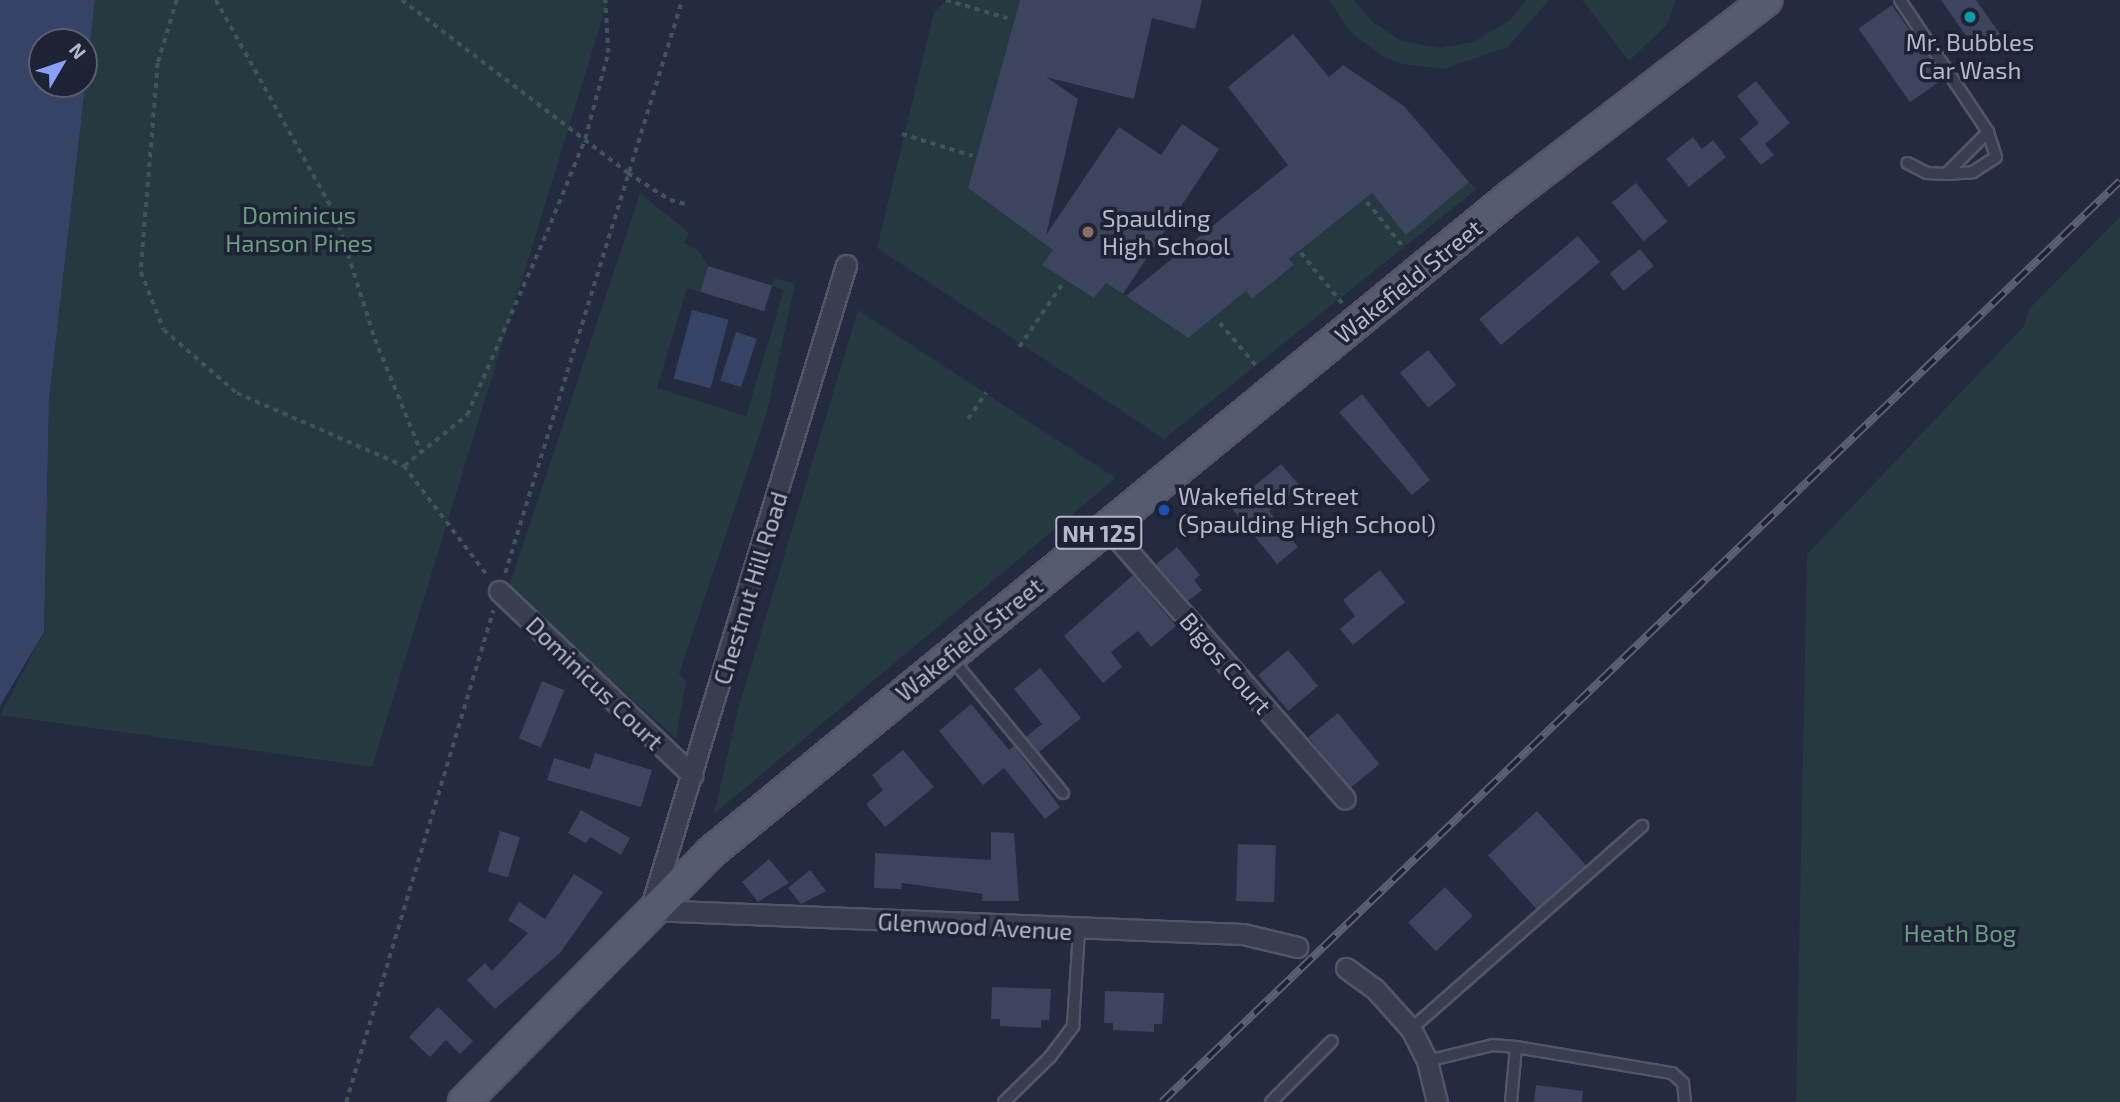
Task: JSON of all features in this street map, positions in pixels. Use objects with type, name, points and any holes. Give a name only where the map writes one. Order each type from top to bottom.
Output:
[{"type":"main road","name":"Wakefield Street","points":[[464,1102],[650,910],[720,845],[1613,114],[1766,0]]},
{"type":"street","name":"Chestnut Hill Road","points":[[650,910],[846,265]]},
{"type":"street","name":"Bigos Court","points":[[1107,527],[1345,799]]},
{"type":"street","name":"Dominicus Court","points":[[499,591],[692,775]]},
{"type":"street","name":"Glenwood Avenue","points":[[650,910],[1079,931],[1243,934],[1297,947]]},
{"type":"street","points":[[1346,968],[1411,1029],[1427,1061],[1437,1102]]},
{"type":"lane","points":[[1900,0],[1988,132],[1996,158],[1973,172],[1946,174],[1907,163]]},
{"type":"lane","points":[[1946,174],[1988,132]]},
{"type":"lane","points":[[949,656],[1063,793]]},
{"type":"lane","points":[[1411,1029],[1642,826]]},
{"type":"lane","points":[[1004,1102],[1050,1057],[1073,1026],[1079,931]]},
{"type":"lane","points":[[1271,1102],[1332,1041]]},
{"type":"lane","points":[[1427,1061],[1480,1047],[1516,1048],[1672,1073],[1683,1083],[1685,1102]]},
{"type":"lane","points":[[1511,1102],[1516,1048]]},
{"type":"path","points":[[177,0],[158,63],[141,272],[164,330],[237,393],[404,466],[499,591]]},
{"type":"path","points":[[216,0],[335,216],[374,339],[421,452]]},
{"type":"path","points":[[402,0],[628,173],[670,200],[689,205]]},
{"type":"path","points":[[404,466],[467,415],[585,139],[608,53],[605,0]]},
{"type":"path","points":[[346,1102],[499,591],[682,0]]},
{"type":"path","points":[[946,0],[1007,18]]},
{"type":"path","points":[[902,134],[972,156]]},
{"type":"path","points":[[1367,202],[1406,251]]},
{"type":"path","points":[[1301,253],[1342,303]]},
{"type":"path","points":[[1019,347],[1063,283]]},
{"type":"path","points":[[1220,323],[1259,369]]},
{"type":"path","points":[[968,419],[986,393]]},
{"type":"green space","name":"Dominicus Hanson Pines","points":[[95,0],[608,0],[372,767],[0,715],[44,632],[49,400],[84,98],[98,98],[98,28],[92,28]]},
{"type":"green space","points":[[947,0],[1020,0],[968,188],[1053,250],[1043,265],[1094,298],[1106,283],[1188,338],[1246,291],[1252,299],[1294,266],[1289,259],[1372,193],[1406,234],[1469,182],[1477,189],[1164,439],[877,248],[934,12]]},
{"type":"green space","points":[[1329,0],[1354,0],[1373,22],[1402,41],[1439,48],[1473,42],[1510,20],[1526,0],[1549,0],[1508,47],[1444,69],[1401,64],[1381,55],[1351,33]]},
{"type":"green space","points":[[1582,0],[1676,0],[1667,25],[1629,61]]},
{"type":"green space","points":[[640,193],[689,233],[684,243],[698,250],[708,266],[700,292],[687,288],[657,388],[746,416],[784,290],[772,286],[774,278],[795,284],[767,412],[679,674],[686,681],[676,738],[508,589]]},
{"type":"green space","name":"Heath Bog","points":[[2120,217],[2120,1102],[1796,1102],[1807,554],[2024,326],[2029,309]]},
{"type":"green space","points":[[858,310],[1116,478],[714,814],[738,709]]},
{"type":"water","points":[[0,0],[95,0],[92,28],[28,28],[28,98],[84,98],[49,400],[44,632],[0,706]]},
{"type":"water","points":[[692,310],[729,320],[710,388],[674,379]]},
{"type":"water","points":[[736,332],[757,339],[741,387],[720,381]]},
{"type":"building","points":[[1020,0],[1202,0],[1195,29],[1152,18],[1134,99],[1046,77],[1078,99],[1046,235],[1119,127],[1161,155],[1182,124],[1219,149],[1123,294],[1106,283],[1094,298],[1042,265],[1053,250],[968,188]]},
{"type":"building","name":"Mr. Bubbles Car Wash","points":[[1941,0],[1976,0],[2000,34],[1976,50]]},
{"type":"building","points":[[1892,5],[1944,79],[1910,102],[1858,29]]},
{"type":"building","points":[[1293,34],[1329,77],[1343,65],[1404,106],[1469,182],[1406,235],[1372,193],[1289,259],[1294,265],[1252,299],[1246,291],[1188,338],[1126,296],[1288,165],[1228,87]]},
{"type":"building","points":[[1756,81],[1790,123],[1765,144],[1774,155],[1761,165],[1740,139],[1759,123],[1737,96]]},
{"type":"building","points":[[1693,137],[1702,149],[1713,140],[1726,157],[1689,187],[1666,159]]},
{"type":"building","points":[[1636,183],[1667,222],[1643,241],[1612,203]]},
{"type":"building","points":[[1578,236],[1600,262],[1501,345],[1479,319]]},
{"type":"building","points":[[1640,249],[1654,266],[1624,291],[1610,274]]},
{"type":"building","points":[[708,266],[772,286],[764,311],[700,292]]},
{"type":"building","points":[[1428,350],[1456,385],[1428,408],[1400,373]]},
{"type":"building","points":[[1362,394],[1430,480],[1412,495],[1339,412]]},
{"type":"building","points":[[1281,464],[1300,486],[1269,511],[1298,547],[1277,564],[1230,506]]},
{"type":"building","points":[[1177,547],[1200,575],[1194,580],[1202,590],[1188,601],[1156,564]]},
{"type":"building","points":[[1380,570],[1405,602],[1353,645],[1340,629],[1355,616],[1343,600]]},
{"type":"building","points":[[1133,575],[1176,626],[1151,647],[1138,631],[1111,652],[1122,667],[1103,683],[1064,636]]},
{"type":"building","points":[[1288,650],[1318,686],[1288,711],[1258,675]]},
{"type":"building","points":[[1040,668],[1081,718],[1039,752],[1026,737],[1042,724],[1014,689]]},
{"type":"building","points":[[542,681],[564,690],[541,747],[519,738]]},
{"type":"building","points":[[971,704],[1009,750],[1014,746],[1060,807],[1045,819],[1004,768],[983,785],[939,731]]},
{"type":"building","points":[[1338,713],[1380,764],[1350,788],[1308,737]]},
{"type":"building","points":[[903,750],[934,787],[885,827],[866,804],[883,790],[872,775]]},
{"type":"building","points":[[595,753],[652,770],[641,807],[547,780],[554,758],[590,769]]},
{"type":"building","points":[[581,810],[630,838],[621,855],[590,837],[586,843],[568,833]]},
{"type":"building","points":[[1537,811],[1587,866],[1537,910],[1488,855]]},
{"type":"building","points":[[500,831],[520,837],[508,877],[488,871]]},
{"type":"building","points":[[991,832],[1014,833],[1019,901],[982,901],[983,894],[902,883],[901,889],[874,888],[875,853],[991,860]]},
{"type":"building","points":[[1238,844],[1276,845],[1274,902],[1236,901]]},
{"type":"building","points":[[769,859],[789,883],[758,902],[742,882]]},
{"type":"building","points":[[810,870],[826,891],[801,904],[788,888]]},
{"type":"building","points":[[574,874],[603,892],[560,953],[495,1009],[467,980],[485,963],[492,971],[528,933],[508,920],[519,902],[545,919]]},
{"type":"building","points":[[1445,887],[1473,916],[1436,951],[1408,922]]},
{"type":"building","points":[[992,987],[1051,989],[1049,1020],[1041,1020],[1041,1028],[1000,1026],[1000,1019],[991,1019]]},
{"type":"building","points":[[1105,991],[1164,993],[1162,1024],[1154,1024],[1154,1032],[1113,1030],[1113,1023],[1104,1023]]},
{"type":"building","points":[[438,1007],[473,1041],[460,1054],[446,1040],[430,1057],[409,1037]]},
{"type":"building","points":[[1536,1085],[1583,1091],[1582,1102],[1534,1102]]},
{"type":"railway","points":[[1162,1102],[2120,181]]},
{"type":"place","name":"Mr. Bubbles Car Wash","points":[[1970,17]]},
{"type":"place","name":"Spaulding High School","points":[[1088,232]]},
{"type":"place","name":"Wakefield Street (Spaulding High School)","points":[[1164,510]]}]
